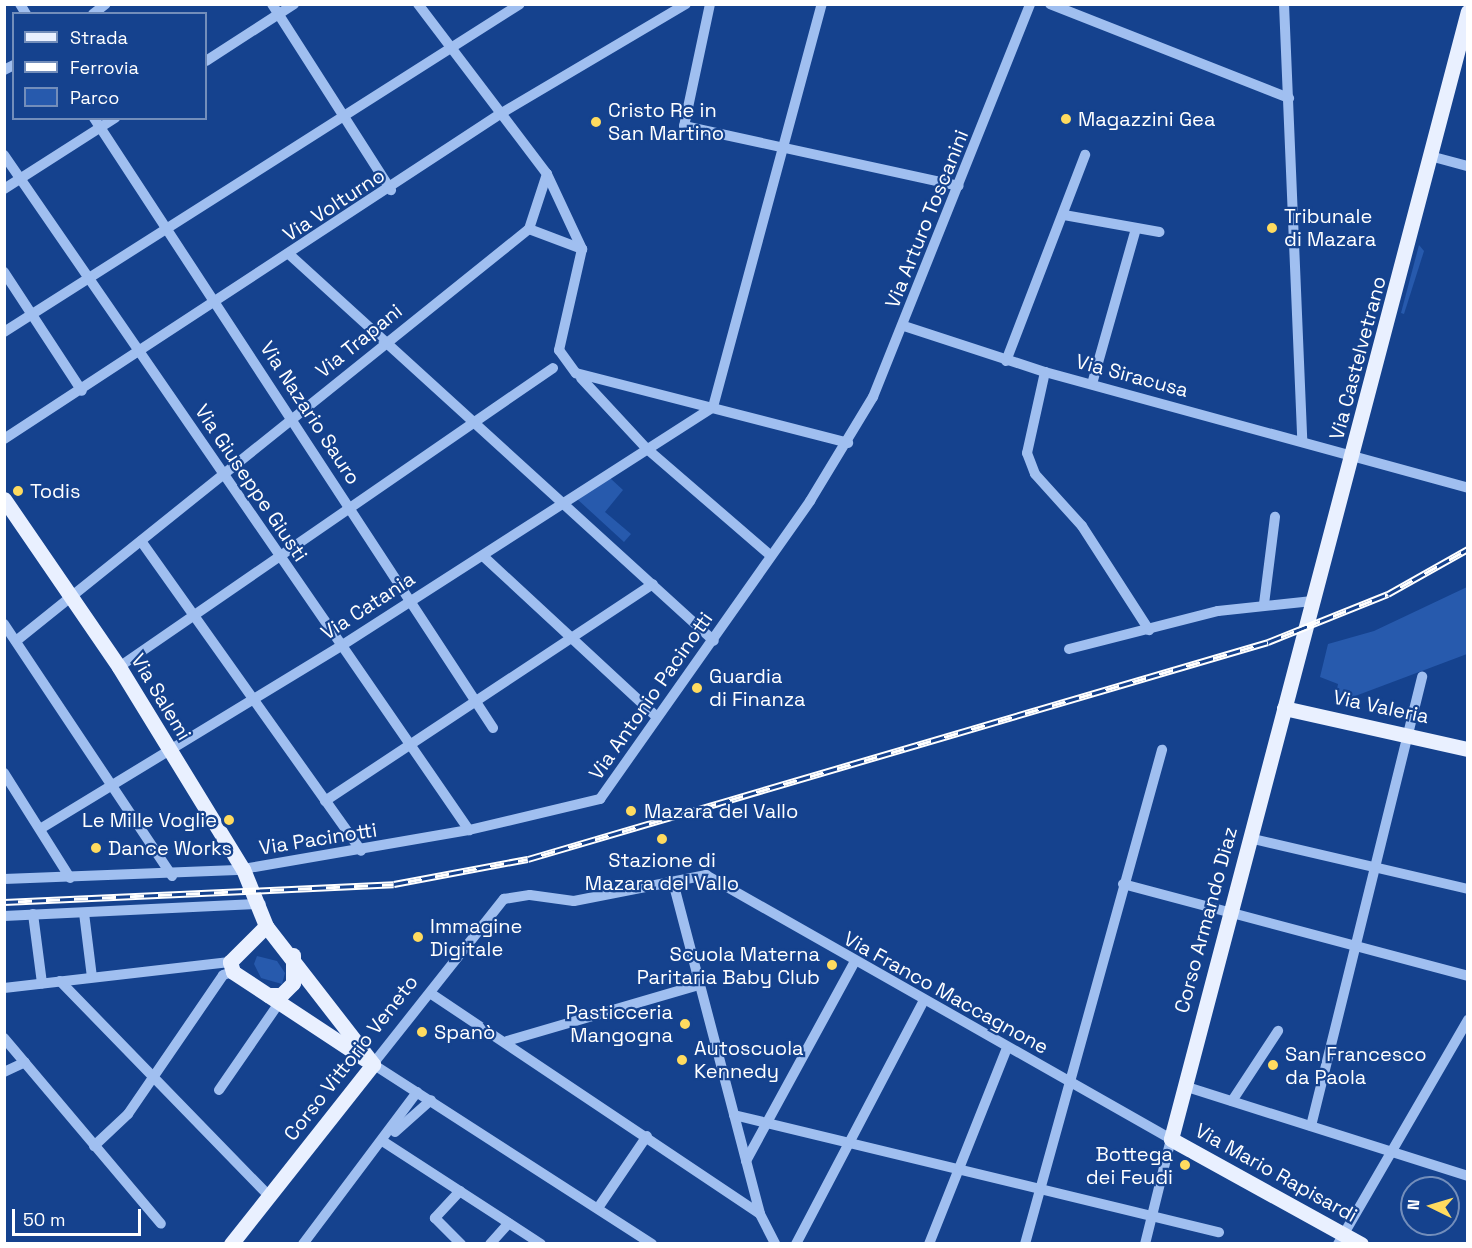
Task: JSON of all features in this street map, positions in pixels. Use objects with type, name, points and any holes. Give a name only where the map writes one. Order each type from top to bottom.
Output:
[{"type":"main road","name":"Via Castelvetrano","points":[[1311,605],[1353,456],[1467,11]]},
{"type":"main road","name":"Via Salemi","points":[[4,499],[119,667],[243,869],[261,904],[266,926]]},
{"type":"main road","name":"Corso Armando Diaz","points":[[1171,1139],[1311,605]]},
{"type":"main road","name":"Via Valeria","points":[[1284,708],[1407,734],[1467,750]]},
{"type":"main road","points":[[266,926],[292,954],[373,1064],[273,999],[232,967],[266,926]]},
{"type":"main road","points":[[273,999],[281,995],[293,983],[292,954]]},
{"type":"main road","name":"Corso Vittorio Veneto","points":[[231,1244],[373,1064]]},
{"type":"main road","name":"Via Mario Rapisardi","points":[[1171,1139],[1341,1239],[1361,1244]]},
{"type":"street","points":[[272,4],[391,190]]},
{"type":"street","points":[[207,60],[294,4]]},
{"type":"street","points":[[119,667],[194,614],[352,510],[476,420],[553,368],[582,249],[547,174],[418,4]]},
{"type":"street","points":[[4,332],[520,4]]},
{"type":"street","name":"Via Volturno","points":[[4,440],[391,190],[500,114],[686,4]]},
{"type":"street","points":[[710,4],[684,126],[959,186]]},
{"type":"street","points":[[713,407],[787,147],[822,4]]},
{"type":"street","name":"Via Arturo Toscanini","points":[[848,443],[903,326],[1030,4]]},
{"type":"street","points":[[1050,4],[1289,98]]},
{"type":"street","points":[[1284,4],[1302,441]]},
{"type":"street","points":[[4,189],[97,123]]},
{"type":"street","name":"Via Nazario Sauro","points":[[97,123],[166,230],[218,303],[290,420],[352,510],[493,728]]},
{"type":"street","name":"Via Giuseppe Giusti","points":[[4,155],[469,830]]},
{"type":"street","points":[[1006,361],[1064,215],[1085,155]]},
{"type":"street","points":[[1431,156],[1467,166]]},
{"type":"street","points":[[547,174],[529,229],[582,249]]},
{"type":"street","points":[[1064,215],[1159,232]]},
{"type":"street","name":"Via Trapani","points":[[16,641],[69,596],[224,477],[385,342],[529,229]]},
{"type":"street","points":[[1092,384],[1136,229]]},
{"type":"street","points":[[290,255],[385,342],[476,420],[560,501],[714,641]]},
{"type":"street","points":[[4,272],[82,391]]},
{"type":"street","name":"Via Siracusa","points":[[903,326],[1006,361],[1467,488]]},
{"type":"street","points":[[559,350],[579,376],[646,448],[771,556]]},
{"type":"street","points":[[553,368],[848,443]]},
{"type":"street","points":[[1045,372],[1027,453],[1035,474],[1082,526],[1149,630]]},
{"type":"street","name":"Via Catania","points":[[40,829],[170,753],[341,646],[409,600],[483,556],[560,501],[713,407]]},
{"type":"street","name":"Via Antonio Pacinotti","points":[[398,843],[469,830],[600,799],[655,715],[714,641],[848,443]]},
{"type":"street","points":[[1264,604],[1275,517]]},
{"type":"street","points":[[141,541],[361,850]]},
{"type":"street","points":[[483,556],[655,715]]},
{"type":"street","points":[[325,801],[653,584]]},
{"type":"street","points":[[1069,649],[1264,604],[1311,605]]},
{"type":"street","points":[[4,624],[172,876]]},
{"type":"street","points":[[1311,1126],[1422,676]]},
{"type":"street","points":[[1025,1244],[1162,750]]},
{"type":"street","points":[[4,773],[70,878]]},
{"type":"street","points":[[1250,838],[1376,869],[1467,888]]},
{"type":"street","name":"Via Pacinotti","points":[[4,879],[172,876],[243,869],[398,843]]},
{"type":"street","name":"Via Franco Maccagnone","points":[[673,882],[706,875],[854,963],[1171,1139]]},
{"type":"street","points":[[673,882],[760,1214],[775,1244]]},
{"type":"street","name":"Corso Vittorio Veneto","points":[[373,1064],[504,899],[530,895],[574,901],[673,882]]},
{"type":"street","points":[[1123,884],[1467,976]]},
{"type":"street","points":[[4,916],[261,904]]},
{"type":"street","points":[[84,913],[92,976]]},
{"type":"street","points":[[33,914],[42,983]]},
{"type":"street","points":[[746,1161],[854,963]]},
{"type":"street","points":[[4,988],[92,976],[232,967]]},
{"type":"street","points":[[94,1146],[128,1114],[223,975],[232,967]]},
{"type":"street","points":[[60,981],[269,1196]]},
{"type":"street","points":[[507,1041],[699,985]]},
{"type":"street","points":[[430,993],[507,1041],[760,1214]]},
{"type":"street","points":[[219,1090],[273,999]]},
{"type":"street","points":[[796,1244],[923,1002]]},
{"type":"street","points":[[1341,1239],[1388,1150],[1467,1020]]},
{"type":"street","points":[[1232,1101],[1278,1031]]},
{"type":"street","points":[[4,1038],[161,1224]]},
{"type":"street","points":[[929,1244],[1007,1048]]},
{"type":"street","points":[[4,1072],[25,1062]]},
{"type":"street","points":[[373,1064],[598,1208],[633,1238],[652,1244]]},
{"type":"street","points":[[1185,1086],[1467,1176]]},
{"type":"street","points":[[303,1244],[384,1142],[417,1092]]},
{"type":"street","points":[[384,1142],[431,1100]]},
{"type":"street","points":[[734,1115],[1219,1232]]},
{"type":"street","points":[[598,1208],[647,1136]]},
{"type":"street","name":"Corso Armando Diaz","points":[[1145,1244],[1171,1139]]},
{"type":"street","points":[[384,1142],[536,1242]]},
{"type":"street","points":[[460,1191],[435,1218],[461,1244]]},
{"type":"street","points":[[490,1244],[509,1223]]},
{"type":"green space","points":[[1419,245],[1424,251],[1404,314],[1401,313]]},
{"type":"green space","points":[[610,478],[623,490],[605,512],[631,534],[624,542],[576,498]]},
{"type":"green space","points":[[1467,587],[1467,654],[1334,704],[1338,684],[1320,677],[1328,644],[1374,631]]},
{"type":"green space","points":[[257,956],[277,961],[285,973],[282,984],[261,978],[254,964]]},
{"type":"railway","points":[[4,902],[394,884],[528,859],[1268,642],[1388,594],[1468,549]]},
{"type":"place","name":"Magazzini Gea","points":[[1066,119]]},
{"type":"place","name":"Cristo Re in San Martino","points":[[596,122]]},
{"type":"place","name":"Tribunale di Mazara","points":[[1272,228]]},
{"type":"place","name":"Todis","points":[[18,491]]},
{"type":"place","name":"Guardia di Finanza","points":[[697,688]]},
{"type":"place","name":"Mazara del Vallo","points":[[631,811]]},
{"type":"place","name":"Le Mille Voglie","points":[[229,820]]},
{"type":"place","name":"Stazione di Mazara del Vallo","points":[[662,839]]},
{"type":"place","name":"Dance Works","points":[[96,848]]},
{"type":"place","name":"Immagine Digitale","points":[[418,937]]},
{"type":"place","name":"Scuola Materna Paritaria Baby Club","points":[[832,965]]},
{"type":"place","name":"Pasticceria Mangogna","points":[[685,1024]]},
{"type":"place","name":"Spanò","points":[[422,1032]]},
{"type":"place","name":"Autoscuola Kennedy","points":[[682,1060]]},
{"type":"place","name":"San Francesco da Paola","points":[[1273,1065]]},
{"type":"place","name":"Bottega dei Feudi","points":[[1185,1165]]}]
